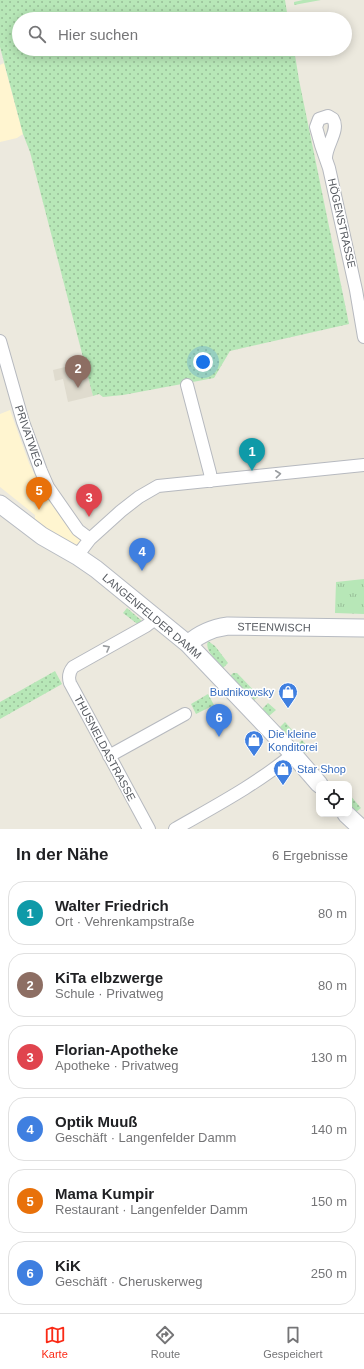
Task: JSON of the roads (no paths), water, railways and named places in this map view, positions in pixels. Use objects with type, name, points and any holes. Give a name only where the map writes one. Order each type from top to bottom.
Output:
[{"type":"street","name":"HÖGENSTRASSE","points":[[326,158],[354,279],[364,337]]},
{"type":"street","name":"PRIVATWEG","points":[[0,342],[23,422],[48,487],[78,530],[90,539]]},
{"type":"street","points":[[187,384],[211,480]]},
{"type":"street","points":[[77,556],[90,539],[139,497],[162,485],[364,465]]},
{"type":"street","name":"LANGENFELDER DAMM","points":[[0,504],[42,536],[77,556],[108,579],[155,619],[188,644],[293,754],[316,781]]},
{"type":"street","name":"THUSNELDASTRASSE","points":[[149,829],[70,683],[69,673],[73,667],[146,626],[155,619]]},
{"type":"street","name":"STEENWISCH","points":[[188,644],[198,636],[209,631],[228,626],[364,628]]},
{"type":"street","points":[[109,756],[185,714]]},
{"type":"street","points":[[175,829],[252,784],[293,754]]},
{"type":"street","points":[[347,817],[354,829]]},
{"type":"street","points":[[348,817],[362,829]]},
{"type":"place","name":"KiTa elbzwerge","points":[[78,388]]},
{"type":"place","name":"Walter Friedrich","points":[[252,471]]},
{"type":"place","name":"Mama Kumpir","points":[[39,510]]},
{"type":"place","name":"Florian-Apotheke","points":[[89,517]]},
{"type":"place","name":"Optik Muuß","points":[[142,571]]},
{"type":"place","name":"Budnikowsky","points":[[288,709]]},
{"type":"place","name":"KiK","points":[[219,737]]},
{"type":"place","name":"Die kleine Konditorei","points":[[254,757]]},
{"type":"place","name":"Star Shop","points":[[283,786]]}]
